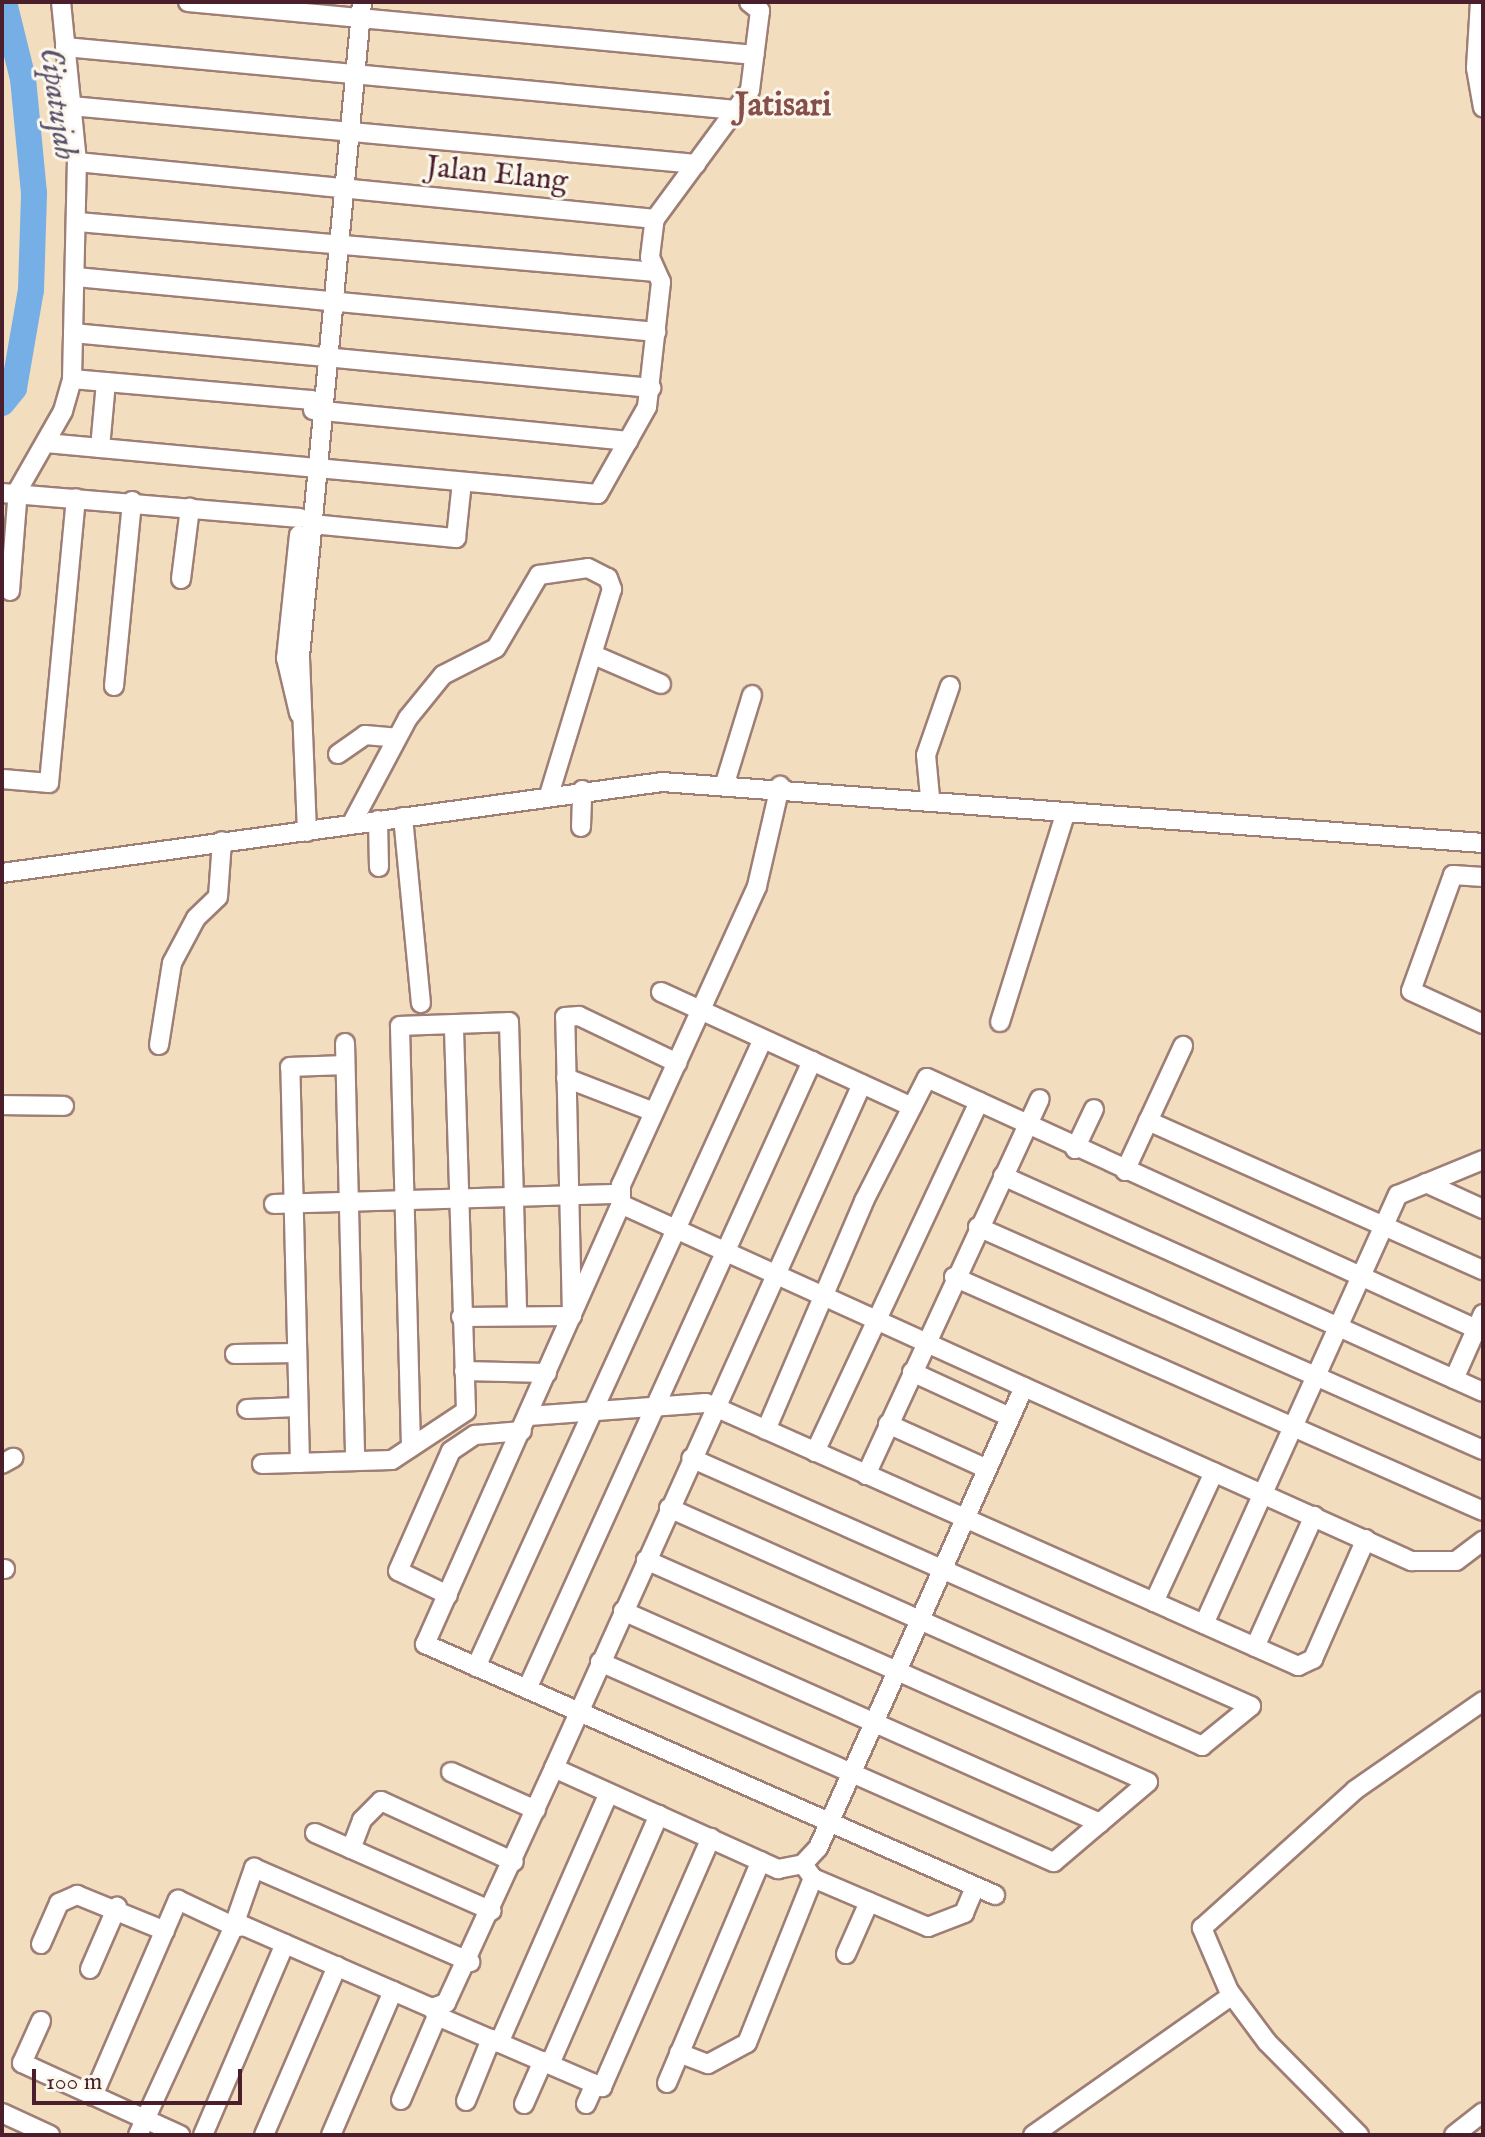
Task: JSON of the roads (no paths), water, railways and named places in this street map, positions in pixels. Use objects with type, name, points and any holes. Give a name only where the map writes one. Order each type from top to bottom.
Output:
[{"type":"street","points":[[10,591],[7,566],[10,492],[46,443],[72,379],[77,162],[61,2]]},
{"type":"street","points":[[188,2],[356,10],[755,55]]},
{"type":"street","points":[[46,443],[598,494],[628,441],[651,388],[656,332],[656,272],[650,257],[655,219],[750,90],[760,11],[749,2]]},
{"type":"street","points":[[1480,2],[1476,68],[1483,107]]},
{"type":"street","points":[[307,832],[299,713],[306,521],[356,10]]},
{"type":"street","points":[[65,47],[736,110]]},
{"type":"street","points":[[71,106],[696,164]]},
{"type":"street","name":"Jalan Elang","points":[[77,162],[655,219]]},
{"type":"street","points":[[78,222],[656,272]]},
{"type":"street","points":[[76,277],[656,332]]},
{"type":"street","points":[[73,333],[651,388]]},
{"type":"street","points":[[72,379],[628,441]]},
{"type":"street","points":[[100,448],[106,382]]},
{"type":"street","points":[[10,492],[132,501],[456,538],[462,482]]},
{"type":"street","points":[[2,779],[49,783],[76,498]]},
{"type":"street","points":[[114,686],[132,501]]},
{"type":"street","points":[[181,579],[190,508]]},
{"type":"street","points":[[351,825],[397,738],[443,675],[496,648],[543,572],[588,568],[611,581],[594,655],[549,795]]},
{"type":"street","points":[[594,655],[661,684]]},
{"type":"street","points":[[930,797],[926,755],[950,686]]},
{"type":"street","points":[[725,783],[752,695]]},
{"type":"street","points":[[338,754],[365,735],[397,738]]},
{"type":"street","points":[[2,873],[222,841],[307,832],[582,790],[725,783],[930,797],[1065,815],[1483,843]]},
{"type":"street","points":[[780,786],[757,886],[654,1112],[621,1199],[526,1423],[425,1644],[995,1895]]},
{"type":"street","points":[[581,827],[582,790]]},
{"type":"street","points":[[1000,1022],[1065,815]]},
{"type":"street","points":[[403,817],[421,1003]]},
{"type":"street","points":[[378,820],[379,867]]},
{"type":"street","points":[[159,1045],[172,963],[196,918],[218,897],[222,841]]},
{"type":"street","points":[[1483,877],[1453,875],[1411,991],[1483,1024]]},
{"type":"street","points":[[661,992],[912,1107]]},
{"type":"street","points":[[572,1316],[565,1017],[579,1016],[677,1063]]},
{"type":"street","points":[[411,1447],[400,1200],[400,1026],[509,1022],[511,1197],[517,1314]]},
{"type":"street","points":[[262,1464],[392,1460],[466,1411],[455,1199],[454,1024]]},
{"type":"street","points":[[476,1667],[671,1230],[763,1039]]},
{"type":"street","points":[[345,1043],[346,1202],[355,1461]]},
{"type":"street","points":[[1125,1171],[1183,1046]]},
{"type":"street","points":[[527,1689],[812,1061]]},
{"type":"street","points":[[300,1463],[296,1353],[283,1204],[290,1067],[345,1065]]},
{"type":"street","points":[[566,1078],[654,1112]]},
{"type":"street","points":[[766,1430],[823,1298],[927,1078],[1075,1149],[1361,1277],[1481,1325],[1454,1379]]},
{"type":"street","points":[[401,2100],[435,2012],[455,1994],[470,1962],[772,1275],[862,1084]]},
{"type":"street","points":[[866,1475],[954,1277],[1040,1099]]},
{"type":"street","points":[[815,1452],[979,1102]]},
{"type":"street","points":[[2,1105],[64,1106]]},
{"type":"street","points":[[1075,1149],[1094,1109]]},
{"type":"street","points":[[1148,1121],[1483,1270]]},
{"type":"street","points":[[1204,1624],[1317,1377],[1347,1331],[1361,1277],[1398,1195],[1483,1160]]},
{"type":"street","points":[[1003,1176],[1483,1392]]},
{"type":"street","points":[[1426,1183],[1483,1209]]},
{"type":"street","points":[[283,1204],[569,1196],[621,1199],[671,1230],[1366,1539],[1434,1564],[1456,1561],[1483,1541]]},
{"type":"street","points":[[978,1227],[1483,1450]]},
{"type":"street","points":[[954,1277],[1483,1511]]},
{"type":"street","points":[[461,1317],[517,1314],[572,1316]]},
{"type":"street","points":[[1383,1347],[1483,1392]]},
{"type":"street","points":[[235,1354],[296,1353]]},
{"type":"street","points":[[464,1371],[547,1373]]},
{"type":"street","points":[[912,1372],[1010,1417]]},
{"type":"street","points":[[679,2053],[708,2064],[747,2043],[828,1823],[916,1619],[1024,1387]]},
{"type":"street","points":[[448,1595],[398,1571],[445,1464],[475,1435],[592,1412],[655,1407],[714,1406],[1298,1666],[1313,1659],[1366,1539]]},
{"type":"street","points":[[247,1409],[298,1407]]},
{"type":"street","points":[[888,1424],[987,1469]]},
{"type":"street","points":[[669,1508],[1202,1746],[1251,1706],[691,1458]]},
{"type":"street","points":[[1154,1602],[1214,1472]]},
{"type":"street","points":[[1255,1647],[1314,1516]]},
{"type":"street","points":[[600,1662],[1054,1862],[1148,1782],[646,1560]]},
{"type":"street","points":[[623,1611],[1100,1823]]},
{"type":"street","points":[[1359,2135],[1267,2042],[1232,1995],[1202,1938],[1206,1920],[1355,1790],[1483,1701]]},
{"type":"street","points":[[554,1768],[778,1869],[808,1871],[928,1927],[964,1913],[975,1887]]},
{"type":"street","points":[[451,1772],[536,1810]]},
{"type":"street","points":[[466,2101],[609,1793]]},
{"type":"street","points":[[351,1849],[362,1820],[381,1801],[514,1862]]},
{"type":"street","points":[[524,2104],[546,2063],[659,1815]]},
{"type":"street","points":[[315,1833],[492,1911]]},
{"type":"street","points":[[93,2096],[178,1900],[231,1926],[337,1966],[495,2041],[602,2087],[711,1838]]},
{"type":"street","points":[[667,2083],[761,1861]]},
{"type":"street","points":[[141,2127],[254,1868],[470,1962]]},
{"type":"street","points":[[41,1944],[59,1903],[93,1896],[165,1931]]},
{"type":"street","points":[[846,1954],[869,1902]]},
{"type":"street","points":[[90,1969],[117,1907]]},
{"type":"street","points":[[203,2135],[285,1944]]},
{"type":"street","points":[[264,2135],[337,1966]]},
{"type":"street","points":[[331,2135],[393,1991]]},
{"type":"street","points":[[1033,2135],[1232,1995]]},
{"type":"street","points":[[41,2021],[22,2063],[93,2096],[141,2127],[180,2135]]},
{"type":"street","points":[[586,2104],[595,2084]]},
{"type":"street","points":[[1454,2135],[1483,2112]]},
{"type":"street","points":[[2,2113],[50,2135]]},
{"type":"waterway","name":"Cipatujah","points":[[2,403],[14,388],[31,290],[34,193],[23,79],[4,2]]},
{"type":"district","name":"Jatisari","points":[[783,106]]}]
